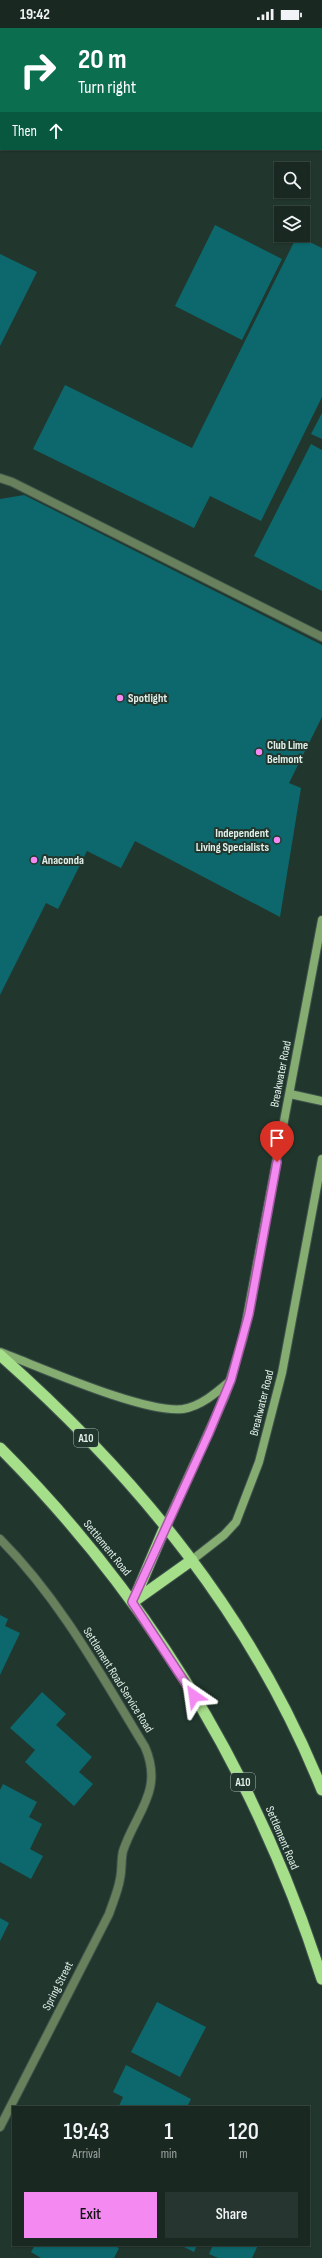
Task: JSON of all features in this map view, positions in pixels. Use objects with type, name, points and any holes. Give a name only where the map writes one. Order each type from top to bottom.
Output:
[{"type":"highway","name":"A10","points":[[0,1354],[88,1439],[166,1527],[192,1560],[243,1634],[304,1746],[322,1790]]},
{"type":"highway","name":"Settlement Road","points":[[0,1448],[70,1522],[132,1602],[203,1710],[252,1801],[298,1910],[322,1979]]},
{"type":"highway","points":[[132,1602],[166,1527]]},
{"type":"highway","points":[[132,1602],[192,1560]]},
{"type":"main road","name":"Breakwater Road","points":[[166,1527],[209,1433],[231,1380],[249,1314],[322,920]]},
{"type":"main road","points":[[290,1094],[322,1101]]},
{"type":"main road","name":"Breakwater Road","points":[[192,1560],[224,1535],[236,1522],[259,1462],[282,1373],[322,1159]]},
{"type":"main road","points":[[0,1354],[123,1398],[168,1408],[183,1409],[193,1406],[210,1397],[231,1380]]},
{"type":"street","points":[[0,478],[19,486],[322,638]]},
{"type":"street","name":"Settlement Road Service Road","points":[[0,1539],[31,1573],[58,1608],[142,1742],[150,1758],[152,1778],[150,1793],[123,1852]]},
{"type":"street","name":"Spring Street","points":[[0,2127],[109,1914],[120,1880],[123,1852]]},
{"type":"building","points":[[215,225],[282,259],[242,340],[175,306]]},
{"type":"building","points":[[294,242],[310,242],[322,248],[322,397],[261,521],[210,496],[194,528],[33,449],[65,385],[192,448]]},
{"type":"building","points":[[0,254],[37,272],[0,346]]},
{"type":"building","points":[[322,413],[322,439],[311,434]]},
{"type":"building","points":[[311,444],[322,450],[322,591],[254,556]]},
{"type":"building","name":"Spotlight","points":[[24,495],[322,645],[322,717],[289,783],[301,788],[280,917],[135,841],[121,868],[87,851],[58,909],[46,903],[0,995],[0,499]]},
{"type":"building","points":[[0,1615],[8,1619],[5,1626],[20,1633],[0,1675]]},
{"type":"building","points":[[42,1692],[66,1714],[56,1725],[92,1757],[79,1772],[93,1784],[74,1806],[25,1762],[35,1750],[10,1728]]},
{"type":"building","points":[[3,1784],[37,1802],[29,1817],[42,1824],[30,1849],[43,1856],[31,1879],[0,1862],[0,1790]]},
{"type":"building","points":[[0,1918],[9,1923],[0,1941]]},
{"type":"building","points":[[157,2002],[206,2027],[180,2077],[131,2052]]},
{"type":"building","points":[[126,2065],[191,2099],[188,2106],[119,2106],[123,2097],[113,2092]]},
{"type":"building","points":[[34,2246],[115,2246],[119,2248],[114,2258],[41,2258],[31,2252]]},
{"type":"building","points":[[182,2246],[197,2246],[194,2252]]},
{"type":"building","points":[[213,2246],[258,2246],[252,2258],[218,2258],[209,2254]]},
{"type":"place","name":"Spotlight","points":[[120,698]]},
{"type":"place","name":"Club Lime Belmont","points":[[259,752]]},
{"type":"place","name":"Independent Living Specialists","points":[[277,840]]},
{"type":"place","name":"Anaconda","points":[[34,860]]},
{"type":"route","points":[[194,1696],[160,1642],[132,1602],[209,1433],[231,1380],[249,1314],[277,1162]]}]
